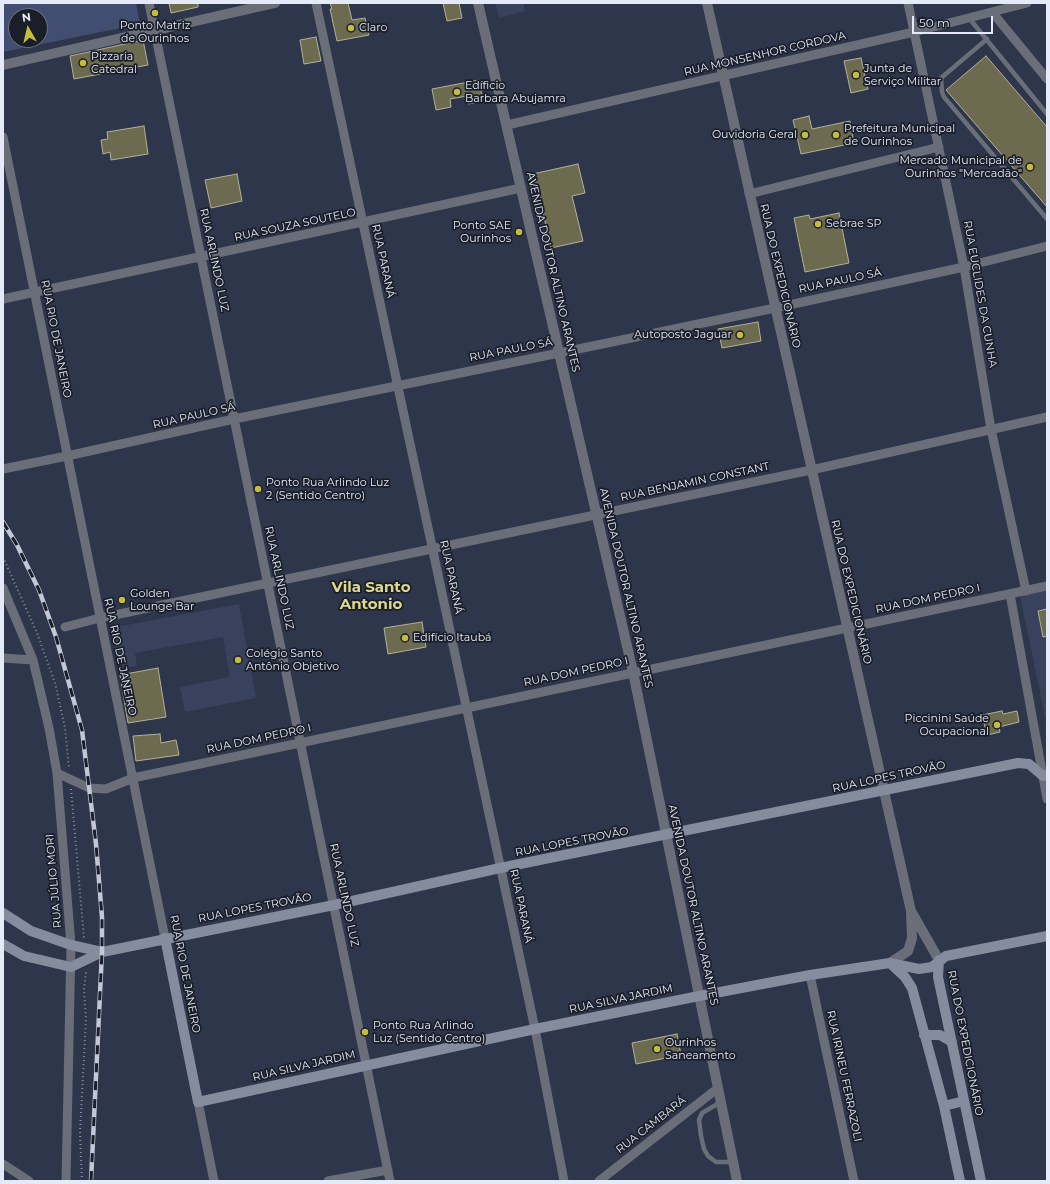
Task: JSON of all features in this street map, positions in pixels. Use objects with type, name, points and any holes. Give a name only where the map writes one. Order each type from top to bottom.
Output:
[{"type":"main road","name":"RUA LOPES TROVÃO","points":[[102,952],[165,938],[334,905],[500,868],[1018,763],[1029,764],[1045,776]]},
{"type":"main road","points":[[3,913],[32,931],[71,945],[102,952]]},
{"type":"main road","name":"RUA SILVA JARDIM","points":[[198,1102],[535,1029],[810,975],[890,963],[919,969],[932,967],[946,956],[1047,936]]},
{"type":"main road","name":"RUA RIO DE JANEIRO","points":[[165,938],[198,1102]]},
{"type":"main road","points":[[3,944],[24,956],[71,967],[102,952]]},
{"type":"main road","name":"RUA DO EXPEDICIONÁRIO","points":[[939,960],[938,977],[981,1181]]},
{"type":"main road","points":[[890,963],[905,977],[912,988],[944,1106],[960,1181]]},
{"type":"main road","points":[[924,1035],[940,1035],[952,1042]]},
{"type":"main road","points":[[944,1106],[964,1101]]},
{"type":"street","name":"RUA ARLINDO LUZ","points":[[149,3],[390,1181]]},
{"type":"street","points":[[3,65],[275,3]]},
{"type":"street","name":"RUA PARANÁ","points":[[316,3],[535,1029],[564,1181]]},
{"type":"street","name":"AVENIDA DOUTOR ALTINO ARANTES","points":[[478,3],[633,672],[738,1181]]},
{"type":"street","name":"RUA DO EXPEDICIONÁRIO","points":[[707,3],[774,308],[911,911],[939,960]]},
{"type":"street","name":"RUA EUCLIDES DA CUNHA","points":[[908,3],[964,267],[991,429],[1026,591]]},
{"type":"street","name":"RUA MONSENHOR CORDOVA","points":[[506,125],[914,32],[1027,3]]},
{"type":"street","points":[[992,12],[1047,79]]},
{"type":"street","name":"RUA RIO DE JANEIRO","points":[[3,137],[165,938]]},
{"type":"street","points":[[749,194],[939,147]]},
{"type":"street","name":"RUA SOUZA SOUTELO","points":[[3,299],[521,188]]},
{"type":"street","name":"RUA PAULO SÁ","points":[[3,469],[234,419],[774,308],[964,267],[1047,246]]},
{"type":"street","name":"RUA BENJAMIN CONSTANT","points":[[65,627],[100,618],[811,470],[1047,417]]},
{"type":"street","name":"RUA DOM PEDRO I","points":[[57,773],[89,788],[106,789],[133,778],[1047,586]]},
{"type":"street","name":"RUA JÚLIO MORI","points":[[3,588],[33,660],[49,728],[57,773],[71,945],[66,1181]]},
{"type":"street","points":[[1010,594],[1045,776],[1047,799]]},
{"type":"street","points":[[3,658],[33,660]]},
{"type":"street","points":[[890,963],[908,951],[912,938],[911,911]]},
{"type":"street","name":"RUA IRINEU FERRAZOLI","points":[[810,975],[854,1181]]},
{"type":"street","name":"RUA CAMBARÁ","points":[[598,1181],[718,1088]]},
{"type":"street","name":"RUA RIO DE JANEIRO","points":[[198,1102],[214,1181]]},
{"type":"street","points":[[3,1164],[29,1181]]},
{"type":"street","points":[[328,1181],[388,1170]]},
{"type":"lane","points":[[969,18],[987,38],[1047,114]]},
{"type":"lane","points":[[987,38],[941,78],[940,82],[944,97],[1047,219]]},
{"type":"lane","points":[[721,1102],[702,1113],[699,1120],[704,1150],[708,1156],[716,1162],[734,1162]]},
{"type":"shaded area","points":[[3,3],[136,3],[140,24],[48,43],[48,8],[8,8],[8,48],[23,48],[3,52]]},
{"type":"shaded area","points":[[495,3],[523,3],[525,11],[499,18]]},
{"type":"shaded area","points":[[1047,591],[1047,726],[1020,596]]},
{"type":"shaded area","name":"Colégio Santo Antônio Objetivo","points":[[239,604],[256,698],[185,712],[180,687],[230,677],[223,637],[135,653],[137,666],[119,670],[111,628]]},
{"type":"building","points":[[169,3],[198,3],[198,7],[171,13]]},
{"type":"building","name":"Claro","points":[[330,3],[348,3],[352,20],[365,18],[369,35],[337,41]]},
{"type":"building","points":[[443,3],[459,3],[462,18],[447,21]]},
{"type":"building","points":[[316,37],[321,61],[304,64],[300,40]]},
{"type":"building","points":[[143,40],[148,65],[74,79],[70,56]]},
{"type":"building","name":"Mercado Municipal de Ourinhos \"Mercadão\"","points":[[986,56],[1047,127],[1047,207],[946,90]]},
{"type":"building","name":"Junta de Serviço Militar","points":[[861,58],[868,89],[851,93],[844,61]]},
{"type":"building","name":"Edíficio Barbara Abujamra","points":[[479,80],[483,101],[468,104],[467,96],[450,99],[451,107],[436,110],[432,89]]},
{"type":"building","points":[[809,116],[812,129],[850,121],[854,143],[801,154],[793,120]]},
{"type":"building","points":[[144,126],[148,154],[111,160],[110,152],[103,154],[101,140],[108,139],[107,132]]},
{"type":"building","points":[[578,164],[585,193],[572,196],[583,241],[551,248],[542,208],[536,210],[528,175]]},
{"type":"building","points":[[237,174],[242,201],[211,208],[205,180]]},
{"type":"building","points":[[839,213],[849,263],[805,272],[794,218],[809,215],[810,219]]},
{"type":"building","name":"Autoposto Jaguar","points":[[758,322],[761,341],[722,348],[718,329]]},
{"type":"building","points":[[1047,609],[1047,636],[1043,637],[1038,611]]},
{"type":"building","name":"Edifício Itaubá","points":[[422,622],[426,647],[388,654],[384,628]]},
{"type":"building","points":[[158,668],[166,717],[128,723],[120,675]]},
{"type":"building","name":"Piccinini Saúde Ocupacional","points":[[1002,711],[1003,714],[1017,711],[1019,722],[999,727],[1000,732],[987,735],[982,715]]},
{"type":"building","points":[[160,734],[161,743],[176,740],[179,755],[136,761],[133,736]]},
{"type":"building","name":"Ourinhos Saneamento","points":[[677,1034],[681,1055],[636,1064],[632,1043]]},
{"type":"railway","points":[[3,522],[17,545],[39,590],[56,637],[82,730],[96,844],[102,917],[102,952],[91,1181]]},
{"type":"place","name":"Ponto Matriz de Ourinhos","points":[[155,13]]},
{"type":"place","name":"Claro","points":[[351,28]]},
{"type":"place","name":"Pizzaria Catedral","points":[[83,63]]},
{"type":"place","name":"Junta de Serviço Militar","points":[[856,75]]},
{"type":"place","name":"Edíficio Barbara Abujamra","points":[[457,92]]},
{"type":"place","name":"Ouvidoria Geral","points":[[805,135]]},
{"type":"place","name":"Prefeitura Municipal de Ourinhos","points":[[836,135]]},
{"type":"place","name":"Mercado Municipal de Ourinhos \"Mercadão\"","points":[[1030,167]]},
{"type":"place","name":"Sebrae SP","points":[[818,224]]},
{"type":"place","name":"Ponto SAE Ourinhos","points":[[519,232]]},
{"type":"place","name":"Autoposto Jaguar","points":[[740,335]]},
{"type":"place","name":"Ponto Rua Arlindo Luz 2 (Sentido Centro)","points":[[258,489]]},
{"type":"place","name":"Golden Lounge Bar","points":[[122,600]]},
{"type":"place","name":"Edifício Itaubá","points":[[405,638]]},
{"type":"place","name":"Colégio Santo Antônio Objetivo","points":[[238,660]]},
{"type":"place","name":"Piccinini Saúde Ocupacional","points":[[997,725]]},
{"type":"place","name":"Ponto Rua Arlindo Luz (Sentido Centro)","points":[[365,1032]]},
{"type":"place","name":"Ourinhos Saneamento","points":[[657,1049]]},
{"type":"district","name":"Vila Santo Antonio","points":[[371,596]]}]
